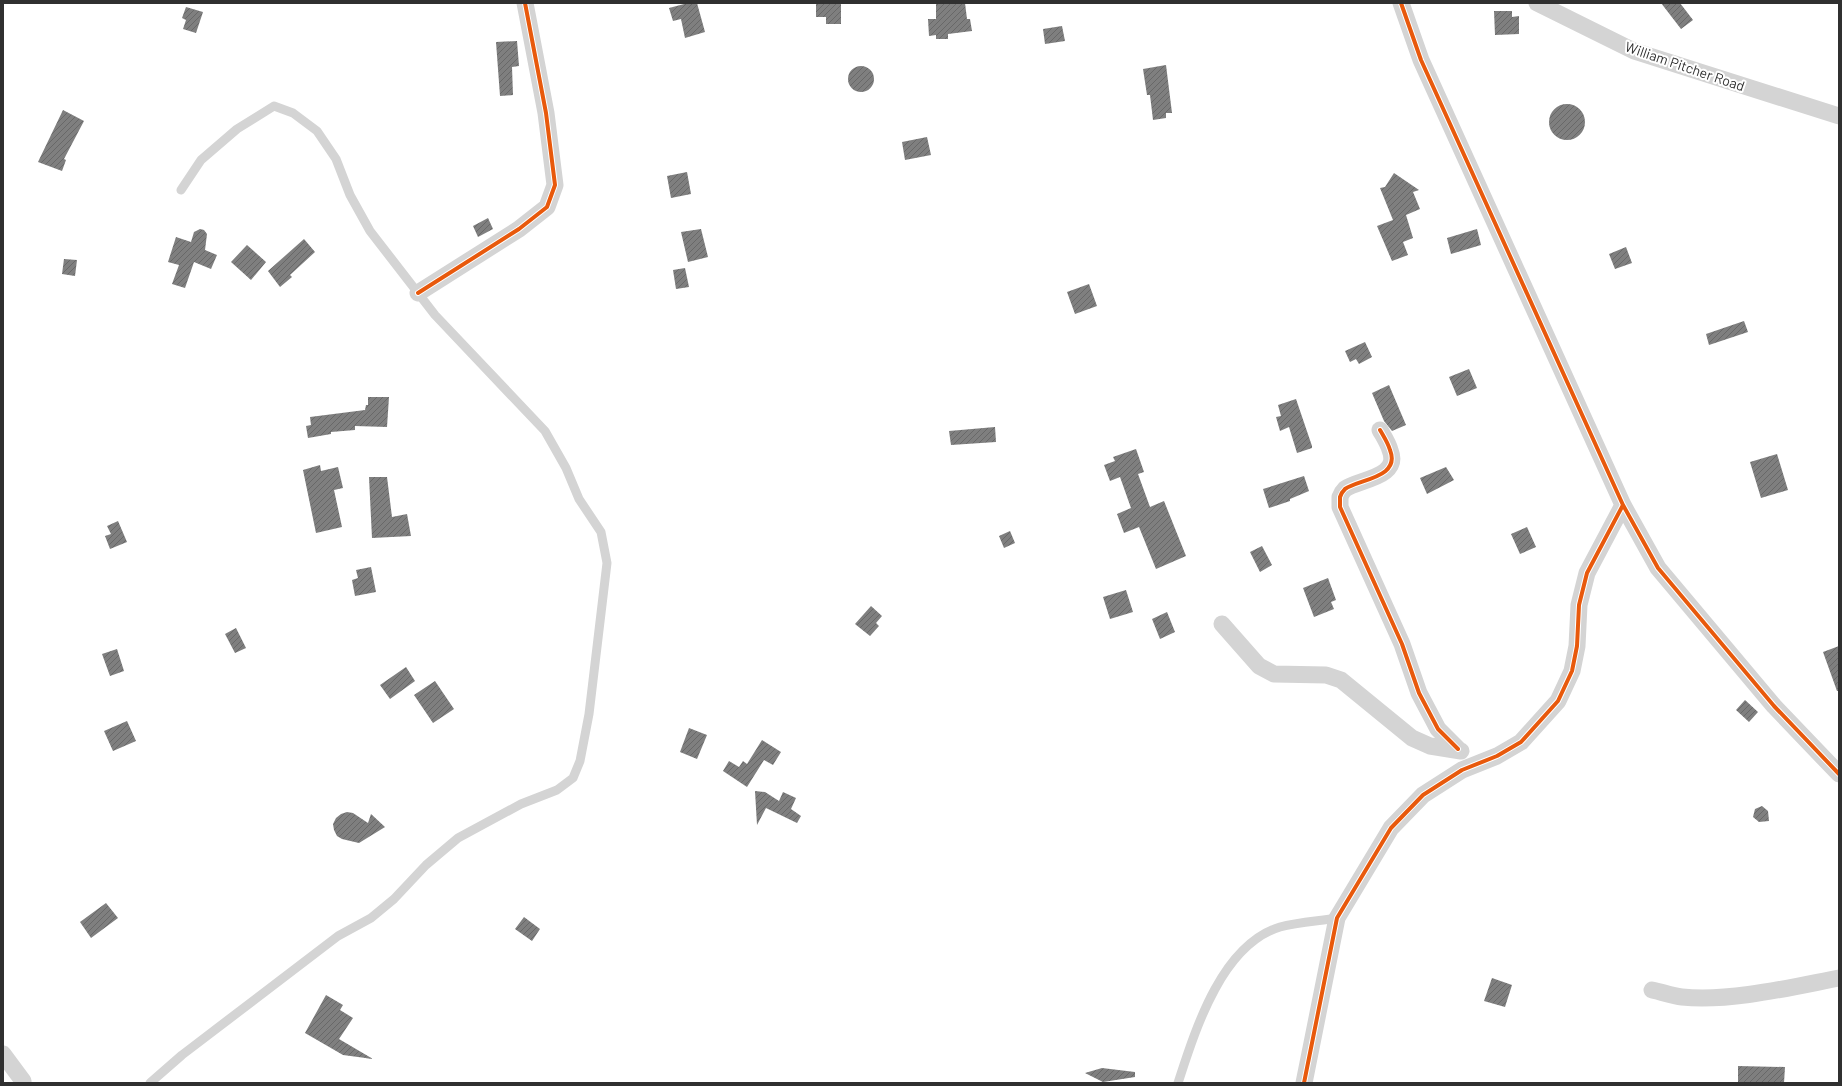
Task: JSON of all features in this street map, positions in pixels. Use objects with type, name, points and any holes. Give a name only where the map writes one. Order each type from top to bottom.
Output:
[{"type":"street","points":[[418,293],[519,229],[547,207],[555,185],[546,113],[525,3]]},
{"type":"street","points":[[1401,3],[1422,60],[1623,505],[1658,568],[1774,706],[1839,774]]},
{"type":"street","name":"William Pitcher Road","points":[[1537,3],[1634,51],[1839,116]]},
{"type":"street","points":[[1380,430],[1391,451],[1392,460],[1389,467],[1381,474],[1346,489],[1340,497],[1340,507],[1402,644],[1419,693],[1438,729],[1458,749],[1481,762]]},
{"type":"street","points":[[1304,1083],[1337,918],[1391,828],[1422,795],[1462,770],[1497,756],[1521,742],[1558,701],[1572,671],[1577,646],[1579,605],[1587,573],[1623,505]]},
{"type":"street","points":[[1222,624],[1259,666],[1274,674],[1294,673],[1326,675],[1341,680],[1412,738],[1430,746],[1458,749]]},
{"type":"street","points":[[1652,990],[1681,997],[1709,998],[1782,989],[1839,978]]},
{"type":"street","points":[[3,1054],[23,1082]]},
{"type":"lane","points":[[150,1083],[182,1055],[338,936],[371,918],[394,899],[426,865],[458,838],[521,804],[557,790],[573,778],[580,761],[589,714],[607,563],[601,532],[579,499],[566,468],[545,431],[435,315],[370,231],[350,195],[336,159],[317,131],[293,113],[274,106],[237,129],[201,160],[181,190]]},
{"type":"lane","points":[[1178,1083],[1197,1026],[1212,993],[1240,954],[1257,938],[1280,927],[1337,918]]},
{"type":"building","points":[[688,3],[697,3],[705,32],[685,38],[681,19],[673,21],[669,8]]},
{"type":"building","points":[[816,3],[841,3],[841,24],[826,24],[826,17],[816,17]]},
{"type":"building","points":[[936,3],[965,3],[967,19],[970,19],[972,31],[948,34],[948,39],[936,39],[936,35],[929,36],[928,19],[936,19]]},
{"type":"building","points":[[1661,3],[1680,3],[1693,20],[1681,29]]},
{"type":"building","points":[[186,7],[203,12],[196,33],[183,29],[186,20],[182,18]]},
{"type":"building","points":[[1494,11],[1512,11],[1512,17],[1519,16],[1519,34],[1495,35]]},
{"type":"building","points":[[1062,26],[1065,41],[1045,44],[1043,29]]},
{"type":"building","points":[[517,41],[519,66],[512,67],[513,95],[500,96],[496,42]]},
{"type":"building","points":[[1166,65],[1172,113],[1166,113],[1166,118],[1153,120],[1150,95],[1147,95],[1143,69]]},
{"type":"building","points":[[861,66],[870,70],[874,79],[870,88],[861,92],[852,88],[848,79],[852,70]]},
{"type":"building","points":[[1571,104],[1580,109],[1584,115],[1584,129],[1580,135],[1571,140],[1563,140],[1554,135],[1550,129],[1549,118],[1554,109],[1560,105]]},
{"type":"building","points":[[63,110],[84,121],[64,159],[66,160],[62,171],[38,162]]},
{"type":"building","points":[[927,137],[931,155],[905,160],[902,142]]},
{"type":"building","points":[[687,172],[691,194],[671,198],[667,176]]},
{"type":"building","points":[[1394,173],[1419,190],[1413,192],[1420,209],[1406,215],[1413,238],[1403,242],[1408,255],[1392,261],[1377,226],[1393,220],[1380,188],[1385,187]]},
{"type":"building","points":[[488,218],[493,229],[478,237],[473,226]]},
{"type":"building","points":[[200,229],[204,230],[207,234],[205,250],[217,255],[211,269],[194,262],[185,288],[172,284],[179,265],[168,262],[176,237],[191,242],[194,232]]},
{"type":"building","points":[[701,229],[708,257],[688,262],[681,232]]},
{"type":"building","points":[[1477,229],[1481,245],[1451,254],[1447,238]]},
{"type":"building","points":[[304,239],[315,252],[290,275],[292,277],[280,287],[268,271]]},
{"type":"building","points":[[247,245],[266,262],[251,280],[231,262]]},
{"type":"building","points":[[1626,247],[1632,263],[1615,269],[1609,254]]},
{"type":"building","points":[[64,259],[77,260],[75,276],[62,274]]},
{"type":"building","points":[[685,268],[689,287],[676,289],[673,270]]},
{"type":"building","points":[[1089,284],[1097,306],[1075,314],[1067,292]]},
{"type":"building","points":[[1744,321],[1748,332],[1709,345],[1706,334]]},
{"type":"building","points":[[1365,342],[1372,357],[1359,364],[1356,359],[1350,362],[1345,351]]},
{"type":"building","points":[[1469,369],[1477,388],[1457,396],[1449,377]]},
{"type":"building","points":[[1389,385],[1406,425],[1392,431],[1384,421],[1372,393]]},
{"type":"building","points":[[368,397],[389,397],[387,427],[355,426],[355,430],[331,432],[331,434],[308,438],[306,426],[311,425],[310,417],[365,410],[366,405],[368,405]]},
{"type":"building","points":[[1296,399],[1312,446],[1312,448],[1297,453],[1289,427],[1280,431],[1276,417],[1281,416],[1278,405]]},
{"type":"building","points":[[995,427],[996,442],[951,445],[949,431]]},
{"type":"building","points":[[1136,449],[1144,472],[1138,474],[1150,507],[1164,501],[1186,556],[1156,569],[1139,527],[1124,533],[1117,514],[1131,508],[1120,477],[1110,481],[1104,465],[1115,461],[1113,457]]},
{"type":"building","points":[[1777,454],[1788,490],[1761,498],[1750,462]]},
{"type":"building","points":[[320,465],[321,471],[338,467],[343,488],[334,490],[342,527],[316,533],[303,470]]},
{"type":"building","points":[[1446,467],[1454,480],[1427,494],[1420,478]]},
{"type":"building","points":[[1304,476],[1309,491],[1290,499],[1290,501],[1269,508],[1263,489]]},
{"type":"building","points":[[369,477],[387,477],[392,517],[407,514],[411,536],[372,538]]},
{"type":"building","points":[[118,521],[127,542],[110,549],[105,536],[111,534],[107,526]]},
{"type":"building","points":[[1527,527],[1536,547],[1520,554],[1511,534]]},
{"type":"building","points":[[1010,531],[1015,543],[1004,548],[999,536]]},
{"type":"building","points":[[1262,546],[1272,565],[1260,572],[1250,552]]},
{"type":"building","points":[[371,567],[376,592],[355,596],[352,580],[358,578],[356,570]]},
{"type":"building","points":[[1328,578],[1336,600],[1331,602],[1334,609],[1314,617],[1303,588]]},
{"type":"building","points":[[1126,590],[1133,612],[1110,619],[1103,597]]},
{"type":"building","points":[[871,606],[882,616],[876,623],[879,626],[870,636],[855,624]]},
{"type":"building","points":[[1167,612],[1175,632],[1160,639],[1152,619]]},
{"type":"building","points":[[236,628],[246,648],[235,653],[225,634]]},
{"type":"building","points":[[1839,646],[1839,691],[1837,691],[1823,652]]},
{"type":"building","points":[[117,649],[124,671],[110,676],[102,654]]},
{"type":"building","points":[[406,667],[415,681],[390,699],[380,685]]},
{"type":"building","points":[[435,681],[454,709],[433,723],[414,695]]},
{"type":"building","points":[[1745,700],[1758,712],[1749,722],[1736,710]]},
{"type":"building","points":[[127,721],[136,741],[113,751],[104,731]]},
{"type":"building","points":[[689,728],[707,735],[697,759],[680,752]]},
{"type":"building","points":[[762,740],[781,752],[773,765],[764,760],[747,787],[723,771],[729,761],[739,767],[743,761],[747,764]]},
{"type":"building","points":[[755,791],[765,792],[779,801],[783,792],[796,798],[791,809],[801,816],[797,823],[766,808],[757,825]]},
{"type":"building","points":[[1762,806],[1768,811],[1769,821],[1759,822],[1753,817],[1755,809]]},
{"type":"building","points":[[347,812],[353,813],[368,823],[371,814],[385,827],[359,843],[342,839],[337,836],[333,824],[336,818]]},
{"type":"building","points":[[106,903],[118,918],[91,938],[80,922]]},
{"type":"building","points":[[524,917],[540,929],[532,941],[515,929]]},
{"type":"building","points":[[1492,978],[1512,985],[1505,1007],[1484,1001]]},
{"type":"building","points":[[326,995],[343,1005],[340,1010],[353,1018],[339,1039],[373,1059],[343,1055],[305,1033]]},
{"type":"building","points":[[1738,1066],[1785,1067],[1784,1083],[1738,1083]]},
{"type":"building","points":[[1102,1068],[1135,1072],[1135,1077],[1103,1082],[1085,1073]]},
{"type":"cycle path","points":[[418,293],[519,229],[547,207],[555,185],[546,113],[525,3]]},
{"type":"cycle path","points":[[1401,3],[1421,60],[1623,505],[1658,568],[1774,706],[1839,774]]},
{"type":"cycle path","points":[[1380,430],[1390,450],[1392,459],[1390,466],[1377,476],[1345,489],[1340,497],[1340,507],[1402,644],[1419,693],[1438,729],[1458,749]]},
{"type":"cycle path","points":[[1304,1083],[1337,918],[1391,828],[1423,795],[1462,770],[1497,756],[1521,742],[1558,701],[1572,671],[1577,646],[1579,605],[1587,573],[1623,505]]}]
